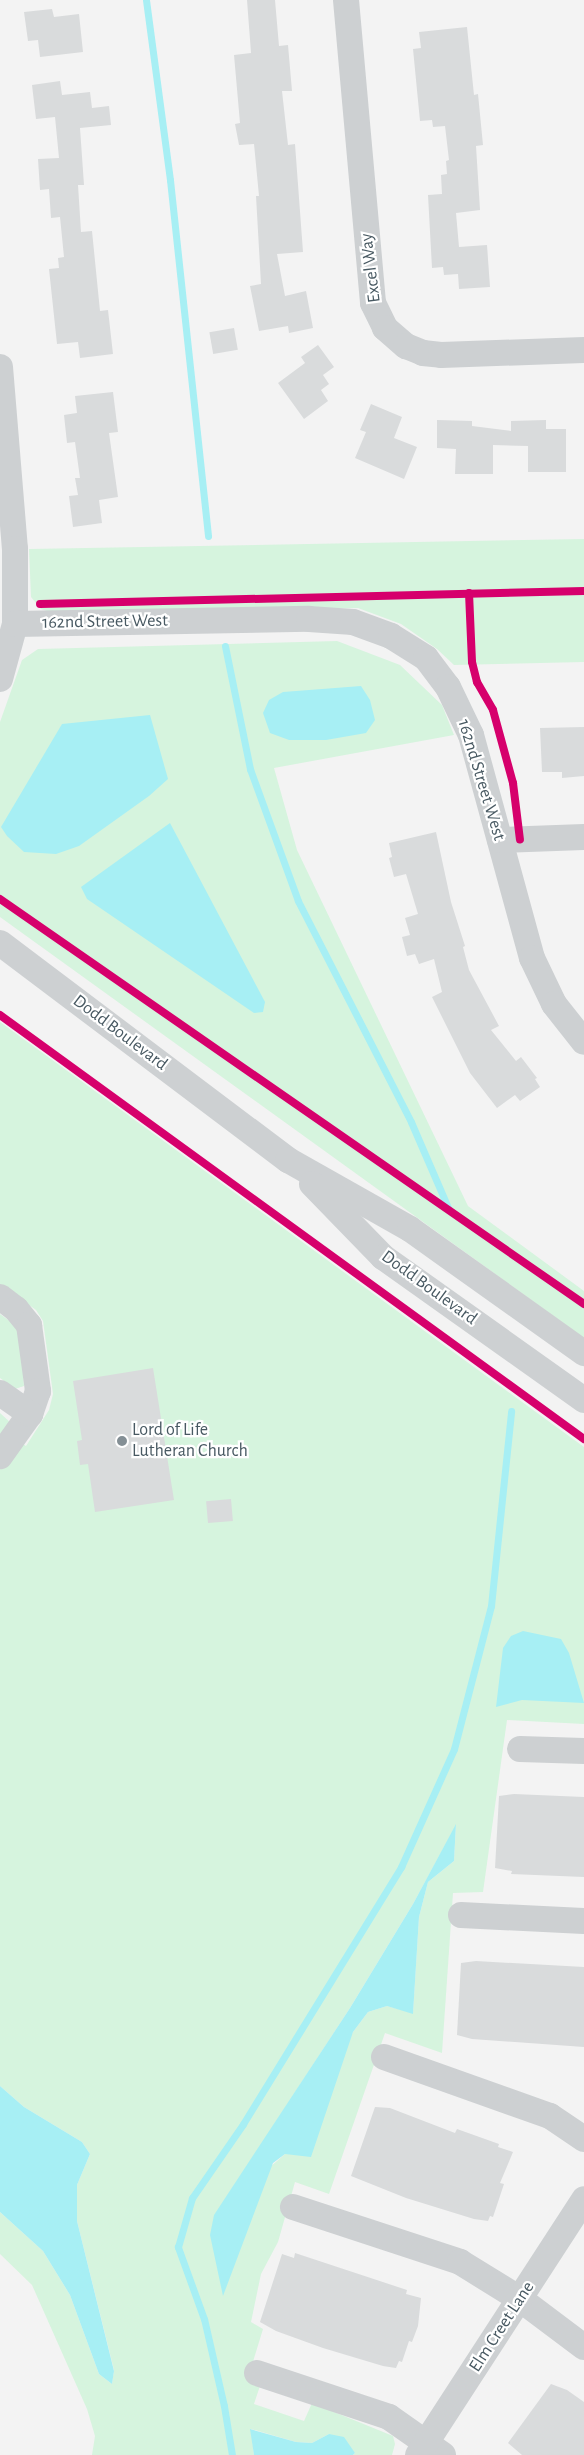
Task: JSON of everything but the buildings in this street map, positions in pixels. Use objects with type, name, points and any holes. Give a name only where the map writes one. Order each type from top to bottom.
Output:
[{"type":"street","name":"Excel Way","points":[[346,0],[373,303],[386,328],[406,346],[423,353],[441,355],[584,350]]},
{"type":"street","points":[[0,367],[15,549],[15,624],[0,679]]},
{"type":"street","name":"162nd Street West","points":[[15,624],[309,619],[353,622],[391,636],[426,658],[448,687],[470,735],[532,958],[554,1004],[584,1042]]},
{"type":"street","points":[[500,840],[584,837]]},
{"type":"street","name":"Dodd Boulevard","points":[[0,942],[288,1160],[410,1230],[584,1353]]},
{"type":"street","name":"Dodd Boulevard","points":[[288,1160],[383,1257],[584,1400]]},
{"type":"street","points":[[0,1298],[16,1309],[29,1325],[38,1391],[30,1414],[0,1456]]},
{"type":"street","points":[[0,1393],[30,1414]]},
{"type":"street","points":[[520,1749],[584,1752]]},
{"type":"street","points":[[461,1915],[584,1921]]},
{"type":"street","points":[[384,2057],[550,2116],[584,2139]]},
{"type":"street","name":"Elm Creet Lane","points":[[429,2451],[520,2299],[584,2199]]},
{"type":"street","points":[[293,2207],[460,2262],[520,2299],[584,2347]]},
{"type":"street","points":[[257,2373],[389,2417],[429,2451]]},
{"type":"green space","points":[[584,539],[584,662],[454,665],[437,649],[401,624],[358,608],[50,612],[41,609],[31,597],[29,549]]},
{"type":"green space","points":[[337,641],[400,665],[442,705],[454,735],[274,768],[297,850],[468,1206],[584,1291],[584,1338],[0,917],[0,722],[22,660],[38,649]]},
{"type":"green space","points":[[0,1022],[584,1447],[584,1724],[507,1720],[483,1892],[453,1893],[442,2053],[385,2033],[329,2194],[295,2182],[278,2242],[261,2274],[251,2322],[263,2329],[247,2381],[260,2386],[254,2404],[304,2421],[312,2403],[393,2436],[395,2444],[392,2455],[353,2455],[355,2453],[329,2434],[312,2443],[296,2442],[251,2429],[254,2455],[92,2455],[95,2436],[87,2409],[32,2285],[0,2254],[0,2212],[43,2251],[70,2295],[99,2374],[112,2384],[114,2370],[77,2221],[77,2185],[90,2154],[82,2142],[24,2107],[0,2086],[0,1413],[11,1423],[5,1431],[26,1446],[49,1410],[53,1394],[43,1321],[36,1310],[0,1284]],"holes":[[[456,1825],[454,1861],[428,1882],[419,1917],[413,2013],[387,2006],[368,2012],[353,2032],[285,2154],[215,2215],[350,2008],[413,1904]]]},
{"type":"green space","points":[[0,1314],[11,1322],[20,1333],[24,1386],[15,1389],[0,1378]]},
{"type":"water","points":[[361,686],[370,700],[375,720],[366,733],[326,740],[289,740],[270,733],[263,713],[269,700],[283,692]]},
{"type":"water","points":[[150,715],[168,779],[149,796],[79,846],[56,854],[24,852],[7,836],[1,827],[62,724]]},
{"type":"water","points":[[170,823],[265,1002],[263,1012],[254,1013],[87,899],[81,887]]},
{"type":"water","points":[[523,1631],[561,1639],[569,1653],[584,1703],[522,1700],[496,1707],[503,1648],[511,1636]]},
{"type":"water","points":[[456,1824],[454,1861],[428,1882],[419,1917],[413,2014],[387,2006],[368,2012],[353,2032],[311,2157],[285,2154],[273,2163],[223,2296],[210,2235],[214,2215],[350,2008],[413,1904]]},
{"type":"water","points":[[0,2086],[24,2107],[82,2142],[90,2154],[77,2185],[77,2221],[114,2371],[112,2384],[99,2374],[70,2295],[43,2251],[0,2212]]},
{"type":"water","points":[[250,2429],[296,2442],[312,2443],[329,2434],[344,2437],[355,2453],[353,2455],[254,2455]]},
{"type":"waterway","points":[[146,0],[170,180],[208,536]]},
{"type":"waterway","points":[[225,646],[250,769],[298,901],[411,1122],[449,1210]]},
{"type":"waterway","points":[[232,2455],[224,2406],[204,2319],[178,2247],[192,2198],[243,2124],[401,1867],[454,1749],[491,1606],[511,1411]]},
{"type":"cycle path","points":[[40,604],[584,591]]},
{"type":"cycle path","points":[[469,593],[472,662],[477,682],[493,710],[513,783],[520,840]]},
{"type":"cycle path","points":[[0,899],[584,1304]]},
{"type":"cycle path","points":[[0,1015],[584,1439]]},
{"type":"place","name":"Lord of Life Lutheran Church","points":[[122,1441]]}]
